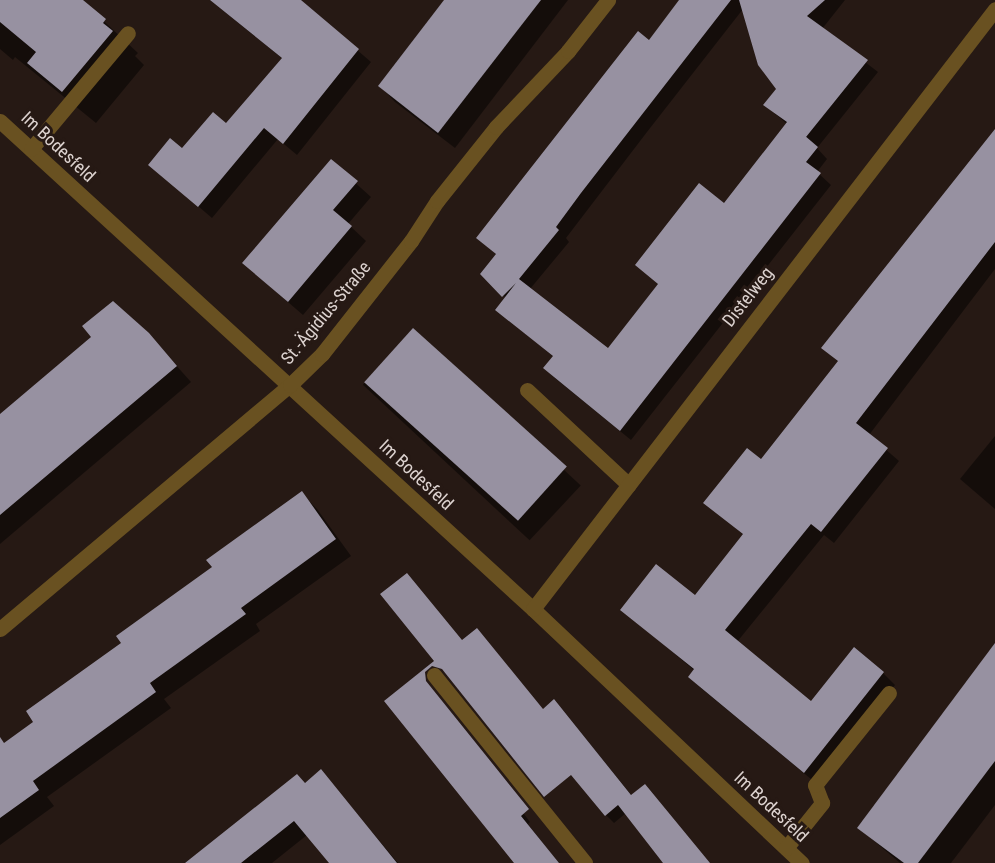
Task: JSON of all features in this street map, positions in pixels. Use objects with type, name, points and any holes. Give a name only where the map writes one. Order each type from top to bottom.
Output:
[{"type":"street","name":"St.-Ägidius-Straße","points":[[0,629],[290,385],[322,354],[394,264],[437,201],[496,128],[568,51],[608,0]]},
{"type":"street","name":"Distelweg","points":[[533,609],[995,9]]},
{"type":"street","points":[[31,149],[128,33]]},
{"type":"street","name":"Im Bodesfeld","points":[[0,121],[533,609],[802,863]]},
{"type":"street","points":[[527,390],[629,484]]},
{"type":"street","points":[[434,675],[585,863]]},
{"type":"street","points":[[786,848],[822,803],[815,785],[889,693]]},
{"type":"building","points":[[0,0],[83,0],[106,19],[103,23],[113,31],[62,92],[27,63],[36,52],[0,22]]},
{"type":"building","points":[[210,0],[301,0],[359,49],[283,144],[264,128],[198,207],[148,165],[170,138],[182,148],[213,112],[226,123],[282,58]]},
{"type":"building","points":[[444,0],[541,0],[438,133],[378,86]]},
{"type":"building","points":[[679,0],[731,0],[581,193],[556,227],[559,230],[519,279],[608,348],[658,284],[635,265],[699,183],[724,203],[787,122],[763,105],[776,89],[758,65],[739,0],[825,0],[807,16],[868,60],[806,137],[818,147],[806,162],[821,173],[620,431],[543,368],[553,356],[495,310],[516,283],[502,297],[480,274],[496,254],[476,238],[638,31],[649,40]]},
{"type":"building","points":[[995,129],[995,242],[856,423],[888,448],[821,532],[811,524],[725,630],[811,701],[854,647],[884,672],[804,773],[688,677],[694,669],[620,610],[656,564],[695,595],[743,534],[703,503],[747,448],[761,459],[838,361],[821,348]]},
{"type":"building","points":[[331,159],[358,181],[333,210],[352,226],[288,302],[242,263]]},
{"type":"building","points":[[113,301],[149,333],[177,366],[0,515],[0,414],[91,337],[82,326]]},
{"type":"building","points":[[413,328],[567,467],[518,521],[364,382]]},
{"type":"building","points":[[302,491],[336,539],[241,608],[246,614],[150,683],[156,692],[33,781],[39,790],[0,818],[0,737],[4,743],[33,722],[26,711],[121,643],[116,636],[212,567],[206,560]]},
{"type":"building","points":[[407,573],[462,640],[477,628],[543,709],[554,699],[631,795],[645,784],[710,863],[663,863],[618,805],[605,816],[571,775],[544,797],[442,669],[432,666],[425,672],[426,681],[529,809],[521,816],[559,863],[514,863],[384,701],[434,661],[380,594]]},
{"type":"building","points":[[995,643],[995,761],[918,863],[904,863],[857,828]]},
{"type":"building","points":[[321,769],[397,863],[329,863],[294,821],[241,863],[185,863],[297,774],[305,783]]}]
